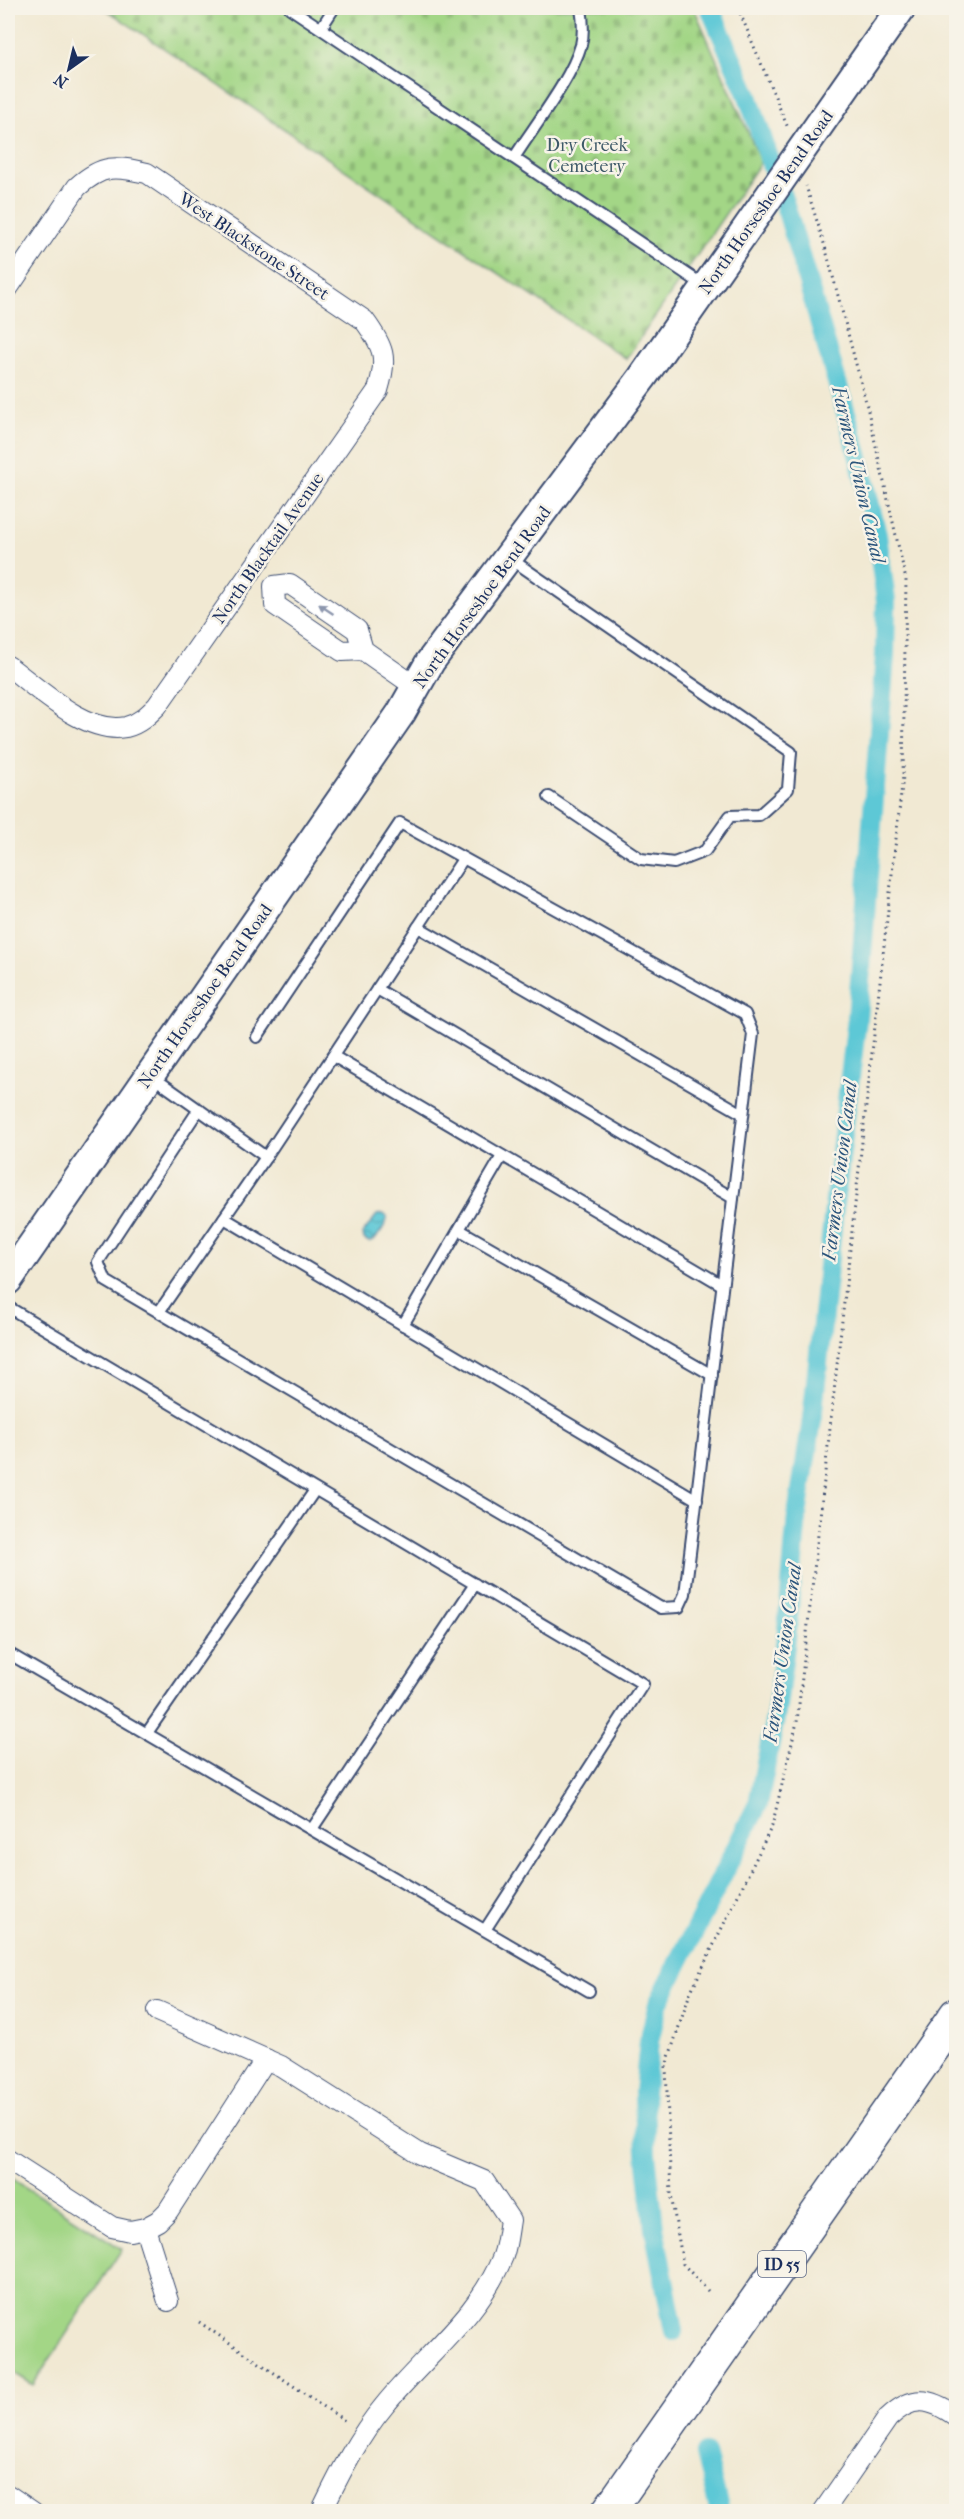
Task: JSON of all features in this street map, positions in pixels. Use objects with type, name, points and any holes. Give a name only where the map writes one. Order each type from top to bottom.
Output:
[{"type":"highway","name":"ID 55","points":[[608,2511],[957,2016]]},
{"type":"street","name":"North Horseshoe Bend Road","points":[[8,1280],[401,713],[430,662],[642,378],[901,8]]},
{"type":"street","name":"West Blackstone Street","points":[[8,288],[77,187],[90,176],[106,168],[125,169],[147,173],[364,320],[376,336],[384,353]]},
{"type":"street","name":"North Blacktail Avenue","points":[[8,666],[85,722],[106,727],[126,727],[143,720],[157,706],[378,390],[384,373],[384,353]]},
{"type":"street","points":[[252,570],[274,586],[290,584],[357,630],[363,650],[416,687]]},
{"type":"street","points":[[157,2011],[281,2066],[420,2154],[484,2181],[510,2220],[503,2255],[473,2310],[421,2363],[382,2408],[340,2472],[321,2511]]},
{"type":"street","points":[[8,2160],[112,2227],[130,2231],[145,2228],[158,2221],[168,2211],[266,2059]]},
{"type":"street","points":[[145,2228],[168,2301]]},
{"type":"street","points":[[823,2511],[888,2418],[897,2409],[911,2401],[940,2406],[957,2416]]},
{"type":"street","points":[[8,2495],[33,2511]]},
{"type":"lane","points":[[290,8],[706,287]]},
{"type":"lane","points":[[321,28],[334,8]]},
{"type":"lane","points":[[514,158],[570,71],[581,44],[583,22],[580,8]]},
{"type":"lane","points":[[508,556],[790,752],[788,789],[759,815],[730,816],[705,851],[674,862],[641,859],[549,797]]},
{"type":"lane","points":[[199,1109],[98,1262],[106,1281],[661,1608],[679,1607],[685,1594],[753,1034],[745,1014],[400,823],[257,1037]]},
{"type":"lane","points":[[159,1312],[266,1157],[463,859]]},
{"type":"lane","points":[[418,927],[743,1114]]},
{"type":"lane","points":[[377,989],[733,1198]]},
{"type":"lane","points":[[333,1056],[722,1285]]},
{"type":"lane","points":[[150,1075],[266,1157]]},
{"type":"lane","points":[[403,1325],[502,1156]]},
{"type":"lane","points":[[224,1218],[697,1500]]},
{"type":"lane","points":[[460,1230],[712,1375]]},
{"type":"lane","points":[[8,1307],[643,1684],[485,1930]]},
{"type":"lane","points":[[147,1733],[315,1490]]},
{"type":"lane","points":[[312,1829],[475,1584]]},
{"type":"lane","points":[[8,1653],[589,1991]]},
{"type":"path","points":[[708,2291],[682,2264],[671,2195],[666,2066],[690,1993],[745,1876],[772,1826],[797,1722],[903,776],[906,580],[866,402],[826,250],[792,165],[789,131],[738,8]]},
{"type":"path","points":[[199,2322],[355,2427]]},
{"type":"green space","name":"Dry Creek Cemetery","points":[[104,8],[694,8],[761,162],[626,359]]},
{"type":"green space","points":[[8,2176],[122,2249],[33,2385],[8,2369]]},
{"type":"water","points":[[377,1215],[387,1216],[381,1231],[369,1242],[364,1239],[363,1233]]},
{"type":"waterway","name":"Farmers Union Canal","points":[[674,2331],[654,2228],[646,2153],[644,2093],[649,2041],[658,2004],[758,1804],[776,1713],[787,1631],[797,1515],[812,1420],[857,1019],[885,655],[886,601],[877,535],[858,454],[788,214],[748,96],[710,8]]},
{"type":"waterway","name":"Farmers Union Canal","points":[[705,2454],[720,2512]]}]
